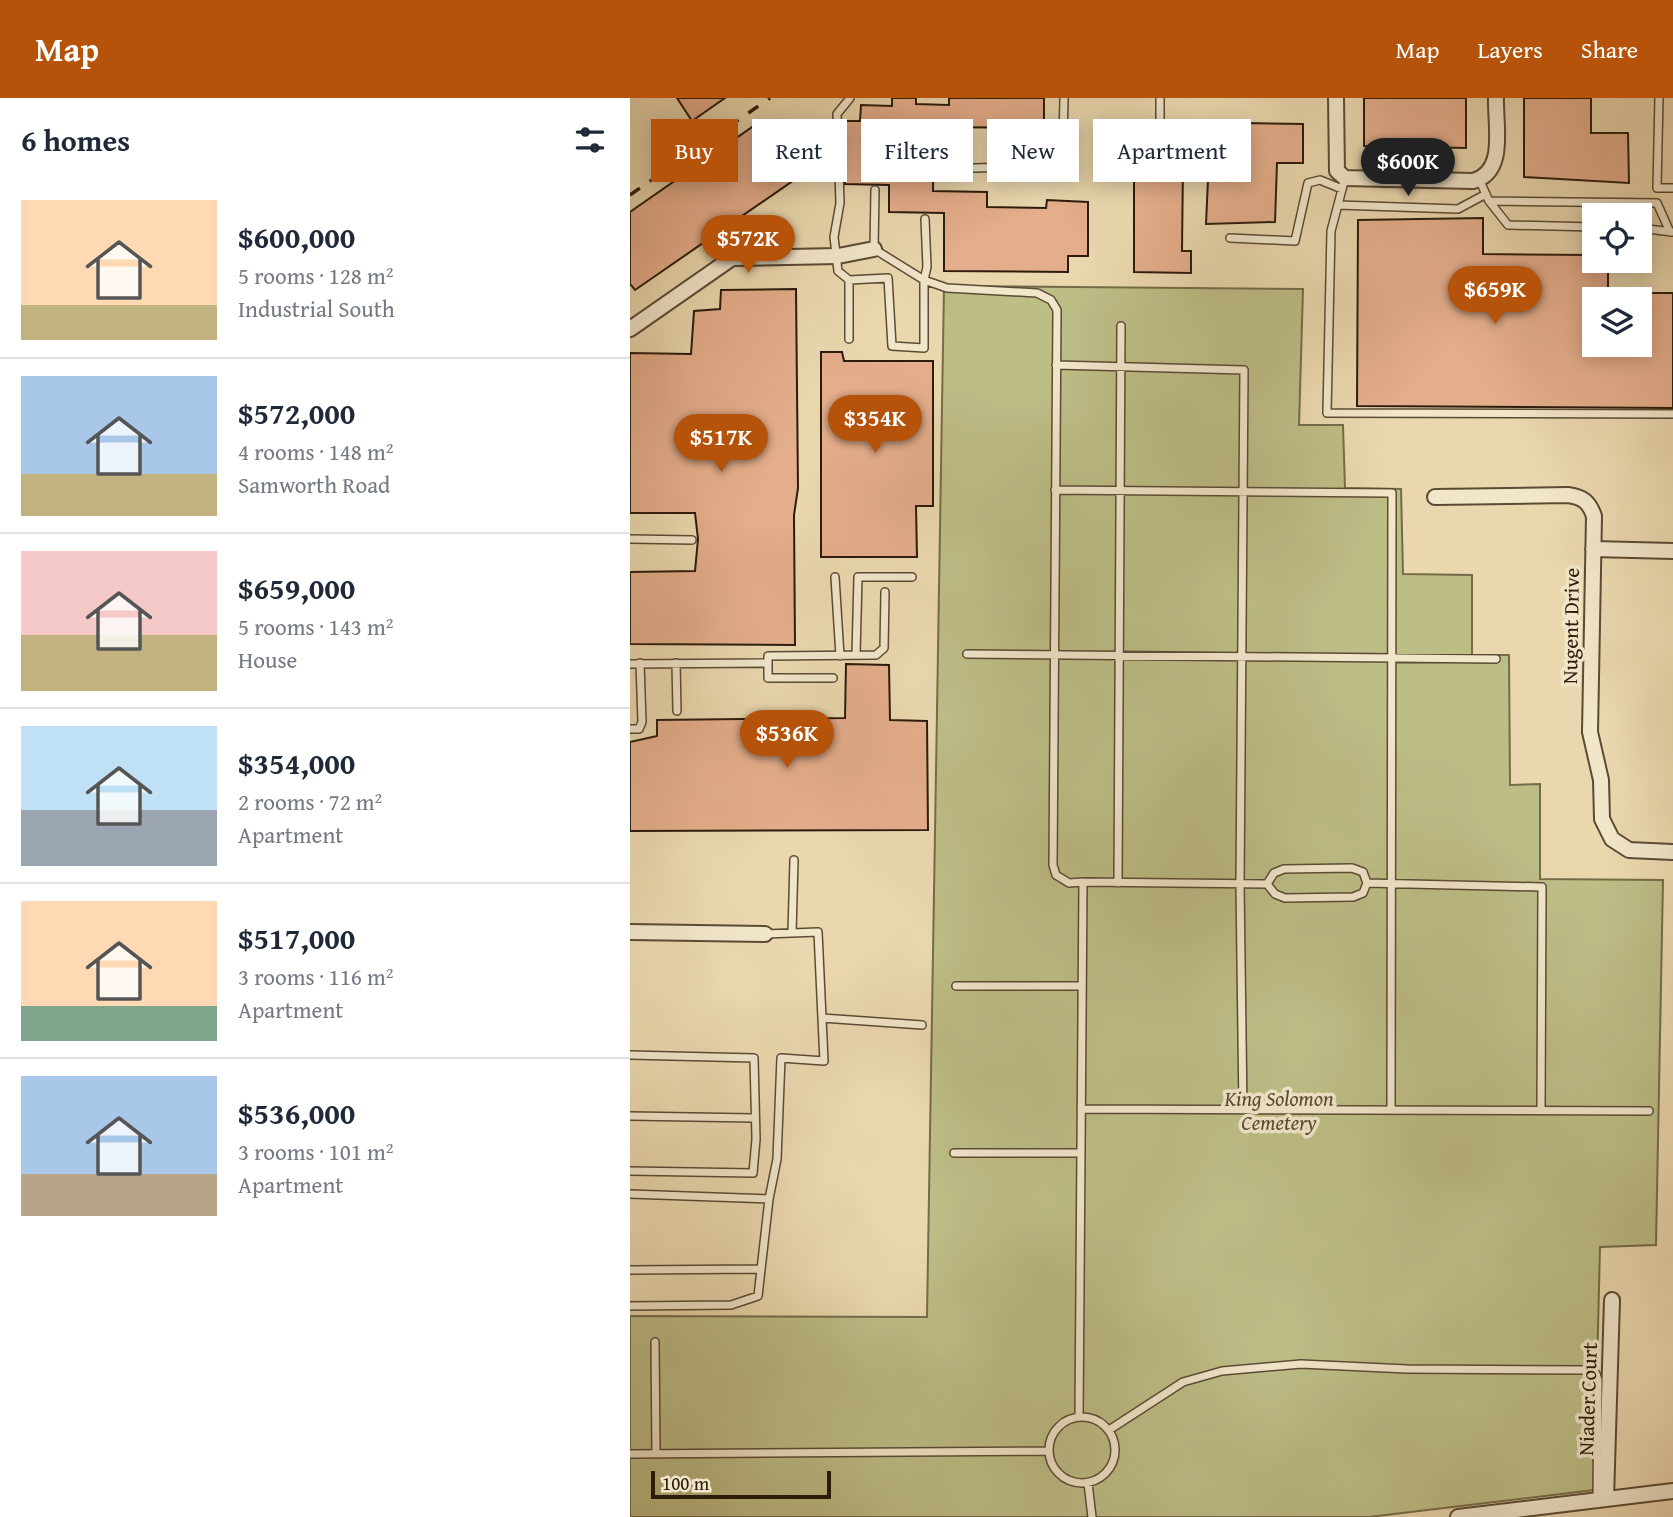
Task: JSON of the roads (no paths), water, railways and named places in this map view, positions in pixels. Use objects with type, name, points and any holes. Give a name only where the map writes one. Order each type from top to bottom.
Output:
[{"type":"street","points":[[1336,98],[1337,172],[1348,182],[1458,181],[1485,178],[1497,162],[1496,98]]},
{"type":"street","points":[[630,329],[732,258],[838,256],[874,249]]},
{"type":"street","name":"Nugent Drive","points":[[1434,497],[1576,496],[1590,506],[1594,516],[1590,732],[1601,780],[1602,819],[1612,839],[1629,850],[1673,852]]},
{"type":"street","points":[[1593,549],[1673,551]]},
{"type":"street","points":[[630,932],[765,934]]},
{"type":"street","name":"Niader Court","points":[[1602,1500],[1612,1300]]},
{"type":"street","points":[[1458,1517],[1553,1511],[1602,1500],[1673,1491]]},
{"type":"lane","points":[[850,98],[836,114],[839,203],[834,237],[838,271],[849,280],[888,278],[892,346],[924,348],[924,280],[927,267],[925,219]]},
{"type":"lane","points":[[974,168],[1046,166],[1063,140],[1064,98]]},
{"type":"lane","points":[[1160,98],[1160,119]]},
{"type":"lane","points":[[1659,98],[1657,203],[1671,232]]},
{"type":"lane","points":[[1479,179],[1487,197],[1508,225],[1582,227]]},
{"type":"lane","points":[[1230,238],[1295,242],[1308,183],[1320,180],[1348,182],[1331,231],[1327,413],[1673,414]]},
{"type":"lane","points":[[1657,188],[1673,188]]},
{"type":"lane","points":[[875,190],[874,249],[924,280],[947,288],[1037,293],[1051,299],[1057,310],[1053,865],[1056,875],[1069,883],[1267,884]]},
{"type":"lane","points":[[1338,205],[1458,209],[1487,197],[1513,202],[1657,203]]},
{"type":"lane","points":[[1652,230],[1671,232]]},
{"type":"lane","points":[[849,280],[849,339]]},
{"type":"lane","points":[[1118,883],[1121,326]]},
{"type":"lane","points":[[1056,365],[1244,370],[1240,884],[1242,1110]]},
{"type":"lane","points":[[1055,489],[1392,493],[1391,1110]]},
{"type":"lane","points":[[630,539],[692,540]]},
{"type":"lane","points":[[835,577],[840,656]]},
{"type":"lane","points":[[856,655],[858,577],[912,577]]},
{"type":"lane","points":[[833,678],[768,678],[768,656],[876,655],[884,648],[885,592]]},
{"type":"lane","points":[[967,654],[1496,659]]},
{"type":"lane","points":[[630,729],[640,728],[642,722],[640,663]]},
{"type":"lane","points":[[676,663],[677,711]]},
{"type":"lane","points":[[630,664],[768,663]]},
{"type":"lane","points":[[792,933],[794,860]]},
{"type":"lane","points":[[1352,868],[1363,872],[1367,883],[1363,893],[1353,897],[1285,898],[1275,894],[1267,884],[1274,873],[1284,869],[1352,868]]},
{"type":"lane","points":[[1079,1417],[1083,882]]},
{"type":"lane","points":[[1367,883],[1542,887],[1541,1110]]},
{"type":"lane","points":[[630,1306],[732,1305],[758,1296],[769,1199],[777,1159],[781,1058],[824,1061],[818,932],[765,934]]},
{"type":"lane","points":[[956,986],[1082,986]]},
{"type":"lane","points":[[822,1018],[922,1025]]},
{"type":"lane","points":[[630,1055],[754,1058],[756,1139],[753,1173],[630,1171]]},
{"type":"lane","points":[[1081,1109],[1649,1111]]},
{"type":"lane","points":[[630,1116],[754,1118]]},
{"type":"lane","points":[[954,1153],[1081,1153]]},
{"type":"lane","points":[[630,1194],[769,1199]]},
{"type":"lane","points":[[630,1270],[761,1269]]},
{"type":"lane","points":[[656,1342],[656,1454]]},
{"type":"lane","points":[[1109,1430],[1183,1382],[1222,1371],[1301,1364],[1407,1369],[1590,1370],[1596,1374],[1598,1380],[1602,1500]]},
{"type":"lane","points":[[1079,1417],[1090,1418],[1109,1430],[1116,1451],[1113,1462],[1099,1479],[1077,1483],[1058,1474],[1049,1451],[1053,1434],[1060,1426],[1079,1417]]},
{"type":"lane","points":[[630,1454],[1049,1451]]},
{"type":"lane","points":[[1088,1483],[1092,1517]]},
{"type":"railway","points":[[630,195],[770,98]]},
{"type":"park label","name":"King Solomon Cemetery","points":[[1279,1111]]}]
